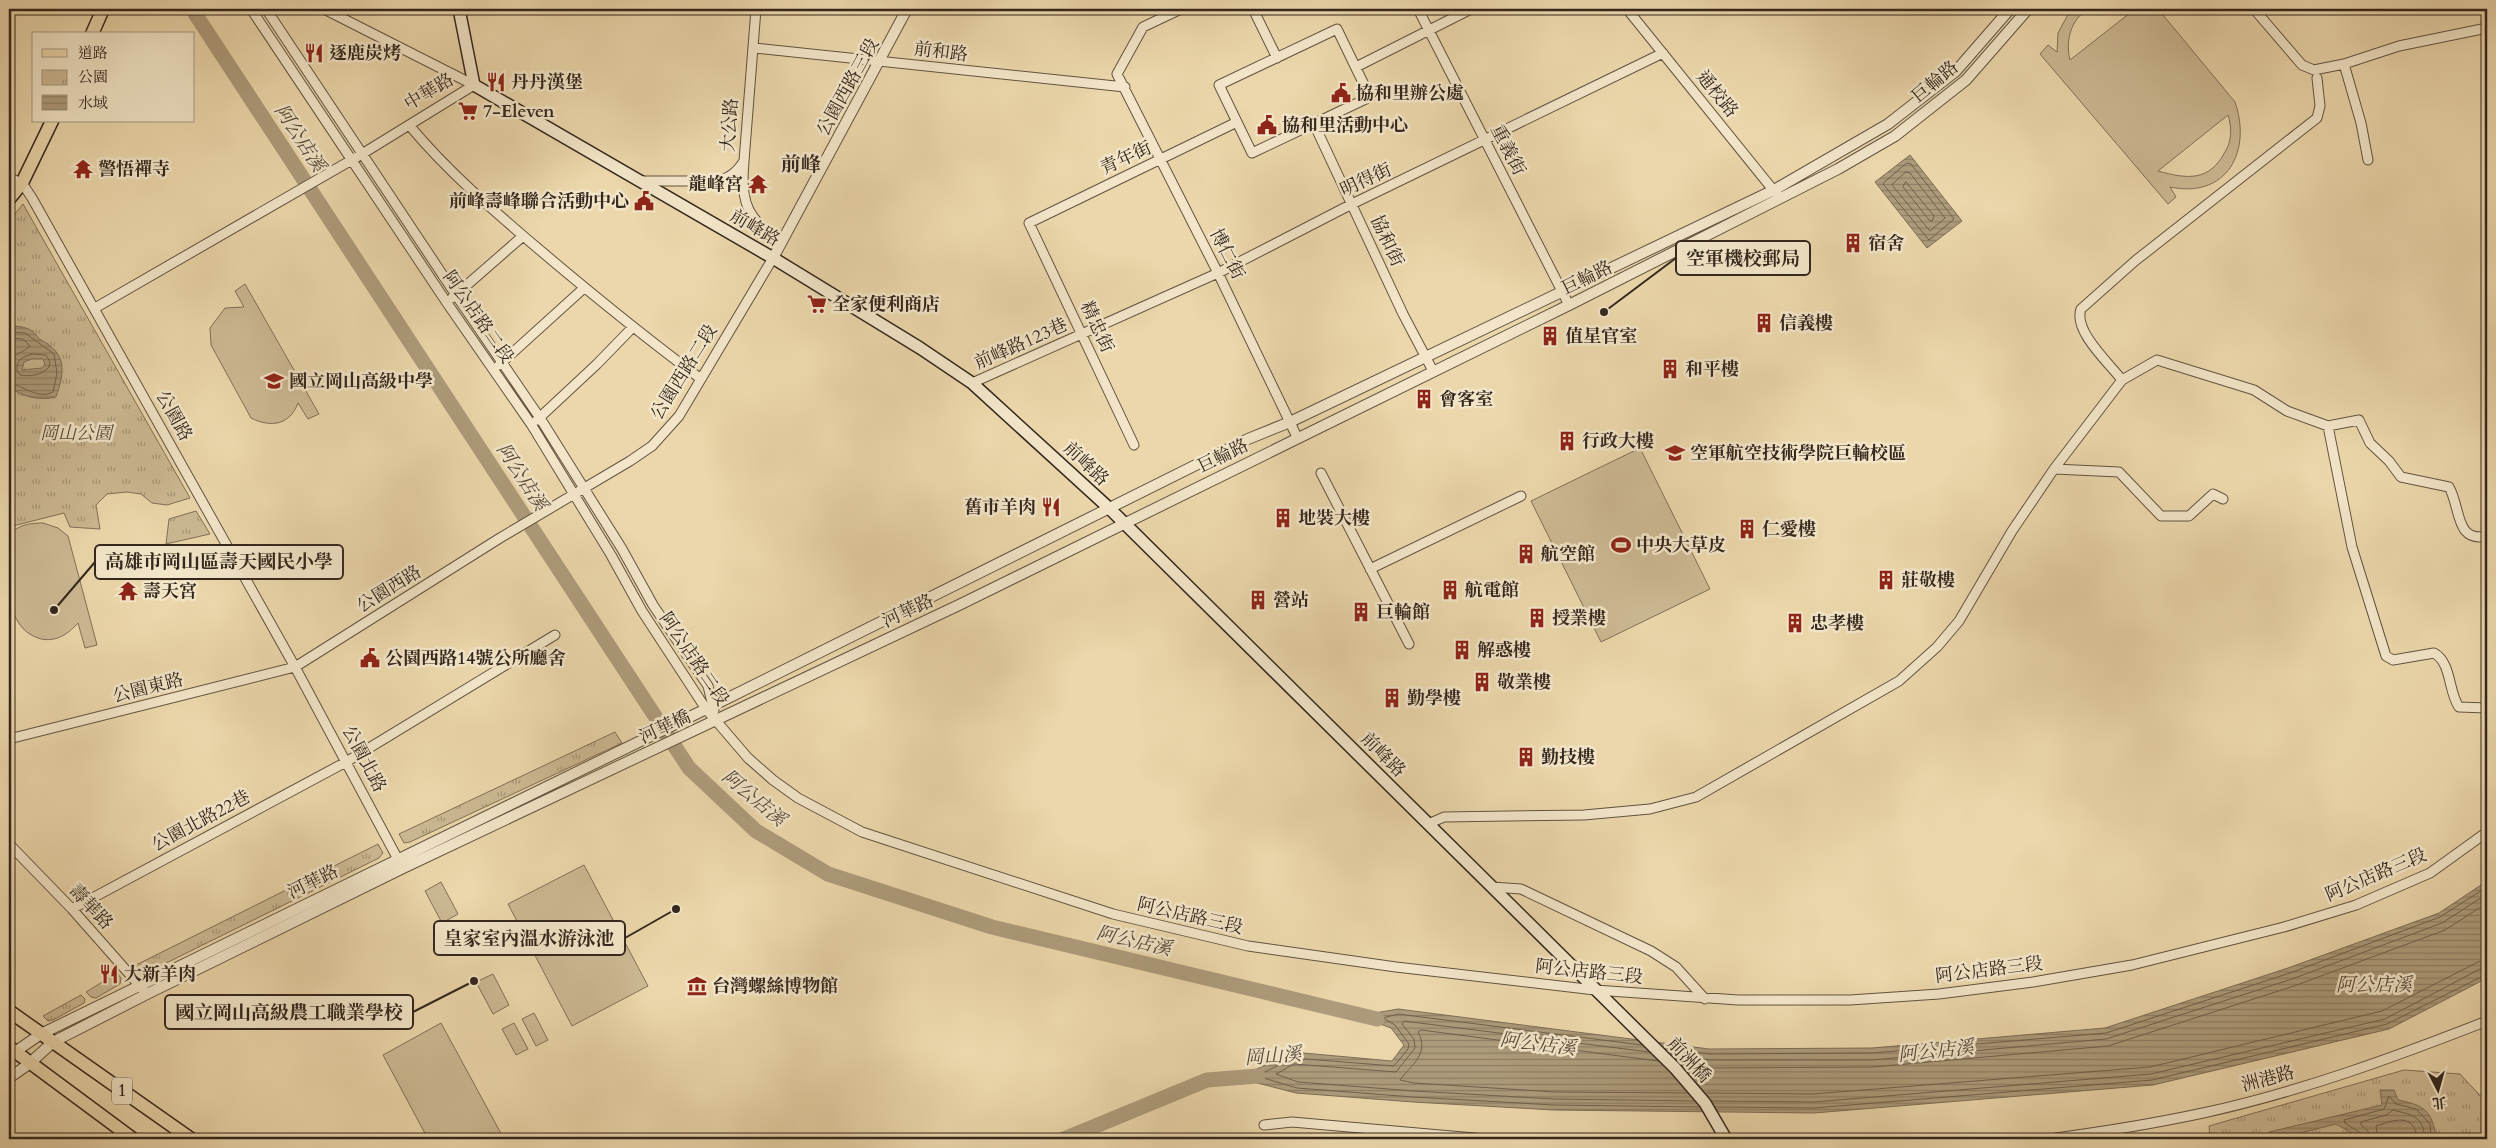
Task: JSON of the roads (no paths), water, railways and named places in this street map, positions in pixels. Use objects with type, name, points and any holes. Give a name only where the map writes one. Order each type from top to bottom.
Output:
[{"type":"main road","points":[[93,32],[103,9]]},
{"type":"main road","name":"中華路","points":[[459,9],[474,85]]},
{"type":"main road","name":"前峰路","points":[[474,85],[773,258],[920,348],[972,383],[1110,510],[1617,1011]]},
{"type":"main road","points":[[9,199],[22,183],[52,122]]},
{"type":"main road","name":"1","points":[[9,1011],[191,1139]]},
{"type":"main road","name":"前洲橋","points":[[1617,1011],[1675,1068],[1705,1103],[1726,1139]]},
{"type":"main road","name":"1","points":[[11,1052],[133,1139]]},
{"type":"street","name":"阿公店路二段","points":[[251,9],[290,70],[353,159],[447,303],[531,424],[611,555],[642,611],[710,707],[716,721]]},
{"type":"street","name":"阿公店路二段","points":[[266,9],[408,224],[540,418],[622,549],[653,605],[708,686],[710,707]]},
{"type":"street","name":"前峰路","points":[[324,9],[474,85]]},
{"type":"street","name":"大公路","points":[[639,181],[718,180],[729,177],[737,171],[744,161],[756,9]]},
{"type":"street","name":"公園西路三段","points":[[773,258],[881,62],[907,9]]},
{"type":"street","points":[[1124,87],[1117,74],[1143,27],[1181,9]]},
{"type":"street","points":[[1253,9],[1277,58]]},
{"type":"street","name":"重義街","points":[[1418,9],[1569,305]]},
{"type":"street","points":[[1356,67],[1471,9]]},
{"type":"street","name":"通校路","points":[[1628,9],[1774,190],[1780,200]]},
{"type":"street","name":"巨輪路","points":[[1110,510],[1248,440],[1290,422],[1426,355],[1774,190],[1888,124],[1956,72],[2010,9]]},
{"type":"street","name":"巨輪路","points":[[1123,524],[1780,200],[1895,136],[1966,80],[2028,9]]},
{"type":"street","points":[[2254,9],[2302,65],[2314,70],[2344,64],[2399,46],[2487,28]]},
{"type":"street","points":[[1337,29],[1356,67],[1370,97],[1252,153],[1219,86],[1337,29]]},
{"type":"street","name":"前和路","points":[[754,48],[1124,87]]},
{"type":"street","name":"明得街","points":[[1082,334],[1218,273],[1352,204],[1663,53]]},
{"type":"street","points":[[290,70],[301,62]]},
{"type":"street","points":[[2344,64],[2368,160]]},
{"type":"street","points":[[2122,380],[2081,329],[2078,318],[2081,309],[2135,261],[2316,118],[2320,106],[2316,78]]},
{"type":"street","name":"中華路","points":[[95,308],[335,170],[474,85]]},
{"type":"street","name":"博仁街","points":[[1124,87],[1218,273],[1297,437]]},
{"type":"street","name":"青年街","points":[[1029,223],[1237,122]]},
{"type":"street","name":"協和街","points":[[1314,124],[1402,314],[1433,371]]},
{"type":"street","points":[[409,125],[440,161],[523,236],[632,328],[701,379]]},
{"type":"street","points":[[744,161],[742,180],[746,207],[752,218],[781,242]]},
{"type":"street","points":[[9,178],[22,183]]},
{"type":"street","name":"公園路","points":[[22,183],[95,308],[295,667]]},
{"type":"street","name":"精忠街","points":[[1029,223],[1134,445]]},
{"type":"street","points":[[399,230],[408,224]]},
{"type":"street","points":[[447,303],[523,236]]},
{"type":"street","name":"公園西路二段","points":[[574,496],[652,446],[679,416],[773,258]]},
{"type":"street","points":[[493,369],[584,288]]},
{"type":"street","points":[[531,424],[540,418],[598,364],[632,328]]},
{"type":"street","name":"前峰路123巷","points":[[972,383],[1082,334]]},
{"type":"street","points":[[1428,824],[1444,817],[1584,816],[1650,809],[1696,797],[1900,681],[1937,647],[1959,621],[2012,531],[2054,469],[2122,380],[2157,360],[2254,390],[2288,411],[2328,426],[2359,420],[2370,443],[2389,461],[2401,477],[2449,487],[2454,496],[2464,532],[2469,536],[2478,538],[2487,536]]},
{"type":"street","points":[[2328,426],[2352,547],[2386,656],[2393,660],[2434,653],[2439,656],[2444,666],[2455,702],[2459,707],[2487,708]]},
{"type":"street","points":[[2054,469],[2120,472],[2161,516],[2189,516],[2213,494],[2223,499]]},
{"type":"street","points":[[1321,473],[1409,644]]},
{"type":"street","name":"公園西路","points":[[295,667],[500,538],[574,496]]},
{"type":"street","points":[[1370,569],[1521,496]]},
{"type":"street","name":"河華路","points":[[696,713],[1110,510]]},
{"type":"street","name":"河華路","points":[[706,726],[950,610],[1123,524]]},
{"type":"street","points":[[642,611],[653,605]]},
{"type":"street","name":"公園北路22巷","points":[[72,909],[346,762],[508,661],[555,635]]},
{"type":"street","name":"公園東路","points":[[9,739],[295,667]]},
{"type":"street","name":"公園北路","points":[[295,667],[400,863]]},
{"type":"street","name":"河華橋","points":[[629,746],[696,713]]},
{"type":"street","name":"阿公店路三段","points":[[716,721],[748,758],[773,780],[798,798],[862,832],[1049,895],[1112,914],[1248,946],[1376,965],[1595,990],[1705,999],[1850,1000],[1938,994],[2033,982],[2132,965],[2284,927],[2356,904],[2430,873],[2487,832]]},
{"type":"street","name":"河華橋","points":[[638,758],[706,726]]},
{"type":"street","name":"河華路","points":[[11,1052],[41,1034],[144,990],[400,863],[629,746]]},
{"type":"street","name":"河華路","points":[[400,863],[638,758]]},
{"type":"street","name":"壽華路","points":[[9,844],[72,909],[144,990]]},
{"type":"street","points":[[1492,887],[1521,889],[1651,950],[1676,968],[1705,999]]},
{"type":"street","name":"河華路","points":[[9,1078],[29,1064],[53,1042],[144,990]]},
{"type":"street","name":"洲港路","points":[[2050,1139],[2114,1130],[2204,1112],[2285,1091],[2402,1054],[2487,1021]]},
{"type":"street","points":[[1264,1125],[1292,1122],[1486,1139]]},
{"type":"water","points":[[1910,155],[1962,221],[1927,248],[1875,182]]},
{"type":"water","points":[[15,326],[29,329],[56,351],[60,357],[62,371],[56,397],[44,399],[31,397],[19,393],[9,386],[9,327]],"holes":[[[32,359],[43,359],[45,364],[42,368],[22,370],[24,362]]]},
{"type":"water","name":"阿公店溪","points":[[2487,881],[2487,978],[2389,1029],[2153,1085],[1814,1113],[1554,1110],[1413,1102],[1296,1093],[1238,1078],[1292,1052],[1392,1061],[1404,1045],[1391,1028],[1358,1016],[1398,1009],[1709,1049],[1872,1048],[2105,1028],[2288,968],[2439,913]]},
{"type":"water","points":[[2380,1090],[2394,1090],[2398,1100],[2414,1104],[2426,1111],[2435,1129],[2436,1139],[2362,1139],[2336,1124],[2277,1139],[2269,1139],[2269,1132],[2382,1105]]},
{"type":"waterway","name":"阿公店溪","points":[[192,9],[689,768],[756,831],[828,874],[992,927],[1377,1019]]},
{"type":"waterway","name":"岡山溪","points":[[1064,1139],[1207,1080],[1258,1076]]},
{"type":"place","name":"逐鹿炭烤","points":[[314,53]]},
{"type":"place","name":"丹丹漢堡","points":[[496,82]]},
{"type":"place","name":"協和里辦公處","points":[[1341,93]]},
{"type":"place","name":"7-Eleven","points":[[468,111]]},
{"type":"place","name":"協和里活動中心","points":[[1267,125]]},
{"type":"place","name":"警悟禪寺","points":[[83,169]]},
{"type":"place","name":"龍峰宮","points":[[758,184]]},
{"type":"place","name":"前峰壽峰聯合活動中心","points":[[644,201]]},
{"type":"place","name":"宿舍","points":[[1853,243]]},
{"type":"place","name":"全家便利商店","points":[[817,304]]},
{"type":"place","name":"空軍機校郵局","points":[[1604,312]]},
{"type":"place","name":"信義樓","points":[[1764,323]]},
{"type":"place","name":"值星官室","points":[[1550,336]]},
{"type":"place","name":"和平樓","points":[[1670,369]]},
{"type":"place","name":"國立岡山高級中學","points":[[274,381]]},
{"type":"place","name":"會客室","points":[[1424,399]]},
{"type":"place","name":"行政大樓","points":[[1567,441]]},
{"type":"place","name":"空軍航空技術學院巨輪校區","points":[[1675,453]]},
{"type":"place","name":"舊市羊肉","points":[[1051,507]]},
{"type":"place","name":"地裝大樓","points":[[1283,518]]},
{"type":"place","name":"仁愛樓","points":[[1747,529]]},
{"type":"place","name":"中央大草皮","points":[[1621,545]]},
{"type":"place","name":"航空館","points":[[1526,554]]},
{"type":"place","name":"莊敬樓","points":[[1886,580]]},
{"type":"place","name":"航電館","points":[[1450,590]]},
{"type":"place","name":"壽天宮","points":[[128,591]]},
{"type":"place","name":"營站","points":[[1258,600]]},
{"type":"place","name":"高雄市岡山區壽天國民小學","points":[[54,610]]},
{"type":"place","name":"巨輪館","points":[[1361,612]]},
{"type":"place","name":"授業樓","points":[[1537,618]]},
{"type":"place","name":"忠孝樓","points":[[1795,623]]},
{"type":"place","name":"解惑樓","points":[[1462,650]]},
{"type":"place","name":"公園西路14號公所廳舍","points":[[370,658]]},
{"type":"place","name":"敬業樓","points":[[1482,682]]},
{"type":"place","name":"勤學樓","points":[[1392,698]]},
{"type":"place","name":"勤技樓","points":[[1526,757]]},
{"type":"place","name":"皇家室內溫水游泳池","points":[[676,909]]},
{"type":"place","name":"大新羊肉","points":[[109,974]]},
{"type":"place","name":"國立岡山高級農工職業學校","points":[[474,981]]},
{"type":"place","name":"台灣螺絲博物館","points":[[697,986]]},
{"type":"district","name":"前峰","points":[[801,164]]},
{"type":"park label","name":"岡山公園","points":[[76,433]]}]
